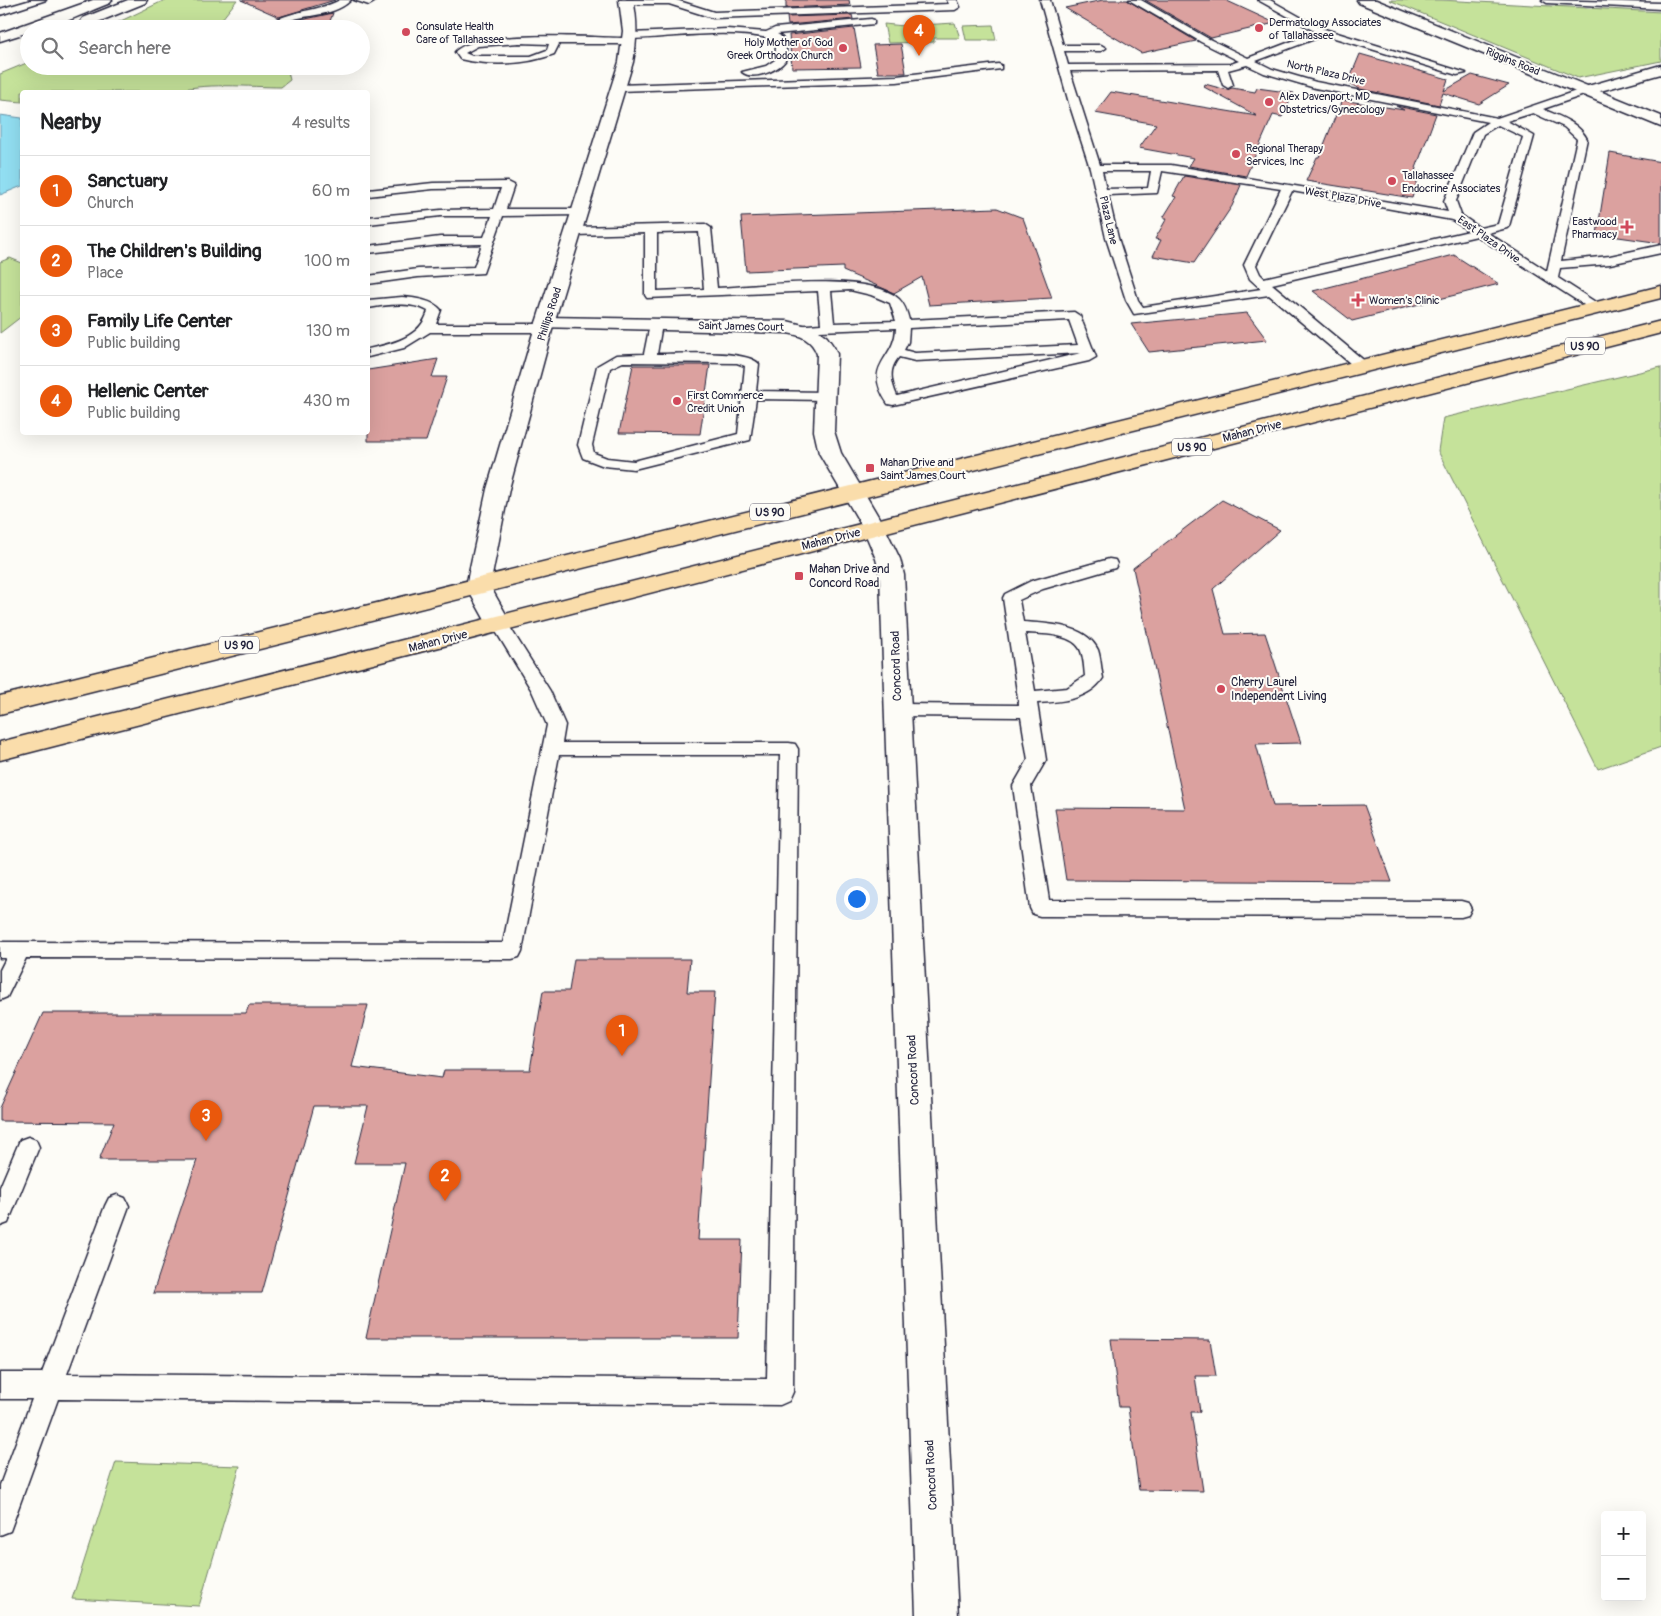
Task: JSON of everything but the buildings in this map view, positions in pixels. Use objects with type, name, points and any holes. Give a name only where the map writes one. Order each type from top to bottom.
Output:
[{"type":"main road","name":"US 90","points":[[0,705],[854,491],[1661,292]]},
{"type":"main road","points":[[1595,308],[1629,335]]},
{"type":"main road","name":"Mahan Drive","points":[[0,751],[500,625],[1661,327]]},
{"type":"main road","points":[[1270,389],[1304,418]]},
{"type":"street","points":[[53,20],[105,0]]},
{"type":"street","points":[[90,20],[140,0]]},
{"type":"street","name":"Phillips Road","points":[[478,586],[498,489],[545,323],[620,83],[630,38],[630,17],[626,0]]},
{"type":"street","name":"Riggins Road","points":[[1364,0],[1661,122]]},
{"type":"street","points":[[0,37],[20,31]]},
{"type":"street","points":[[0,50],[20,44]]},
{"type":"street","points":[[1586,91],[1661,69]]},
{"type":"street","name":"Saint James Court","points":[[545,323],[779,326],[799,329],[815,336],[824,344],[827,354],[824,431],[830,453],[874,528]]},
{"type":"street","name":"Concord Road","points":[[874,528],[888,560],[892,575],[938,1616]]},
{"type":"street","points":[[478,586],[500,625]]},
{"type":"lane","points":[[0,12],[41,0]]},
{"type":"lane","points":[[285,20],[323,11],[346,0]]},
{"type":"lane","points":[[626,0],[670,1],[713,15],[733,11],[955,7],[952,0]]},
{"type":"lane","name":"Plaza Lane","points":[[1045,0],[1064,68],[1096,168],[1112,238],[1132,300],[1139,310],[1266,287]]},
{"type":"lane","name":"North Plaza Drive","points":[[1134,0],[1204,40],[1268,71],[1315,85],[1498,121]]},
{"type":"lane","points":[[1263,0],[1315,29],[1461,73]]},
{"type":"lane","points":[[1547,0],[1661,6]]},
{"type":"lane","points":[[0,5],[26,5]]},
{"type":"lane","points":[[914,19],[932,18]]},
{"type":"lane","points":[[769,34],[775,30],[878,21]]},
{"type":"lane","points":[[1064,68],[1222,67],[1249,62],[1326,32]]},
{"type":"lane","points":[[555,41],[551,52],[532,59],[472,59],[463,57],[460,52],[467,45],[484,42],[555,41],[723,33],[769,34],[779,40],[782,55],[778,63],[770,70],[740,72]]},
{"type":"lane","points":[[1059,48],[1101,48]]},
{"type":"lane","points":[[620,83],[897,79],[998,66]]},
{"type":"lane","points":[[1222,67],[1228,85]]},
{"type":"lane","points":[[620,83],[671,75]]},
{"type":"lane","name":"East Plaza Drive","points":[[1586,91],[1498,121],[1478,132],[1450,201],[1456,217],[1478,234],[1595,308]]},
{"type":"lane","points":[[1534,110],[1567,125],[1580,134],[1582,139],[1551,280]]},
{"type":"lane","points":[[1266,287],[1478,234],[1503,226],[1529,136],[1498,121]]},
{"type":"lane","points":[[1096,168],[1172,168],[1288,187]]},
{"type":"lane","points":[[1102,192],[1154,191],[1157,168]]},
{"type":"lane","points":[[370,193],[433,186],[508,185],[479,270],[418,273],[370,280]]},
{"type":"lane","name":"West Plaza Drive","points":[[1362,366],[1254,276],[1250,265],[1288,187],[1456,217]]},
{"type":"lane","points":[[370,220],[422,214],[580,212]]},
{"type":"lane","points":[[575,231],[705,228],[711,292]]},
{"type":"lane","points":[[651,229],[651,295],[850,286],[868,290],[894,300],[898,304],[902,324],[901,344],[886,364],[885,389],[893,401],[1089,357],[1074,316],[902,324],[828,328],[799,329]]},
{"type":"lane","points":[[370,249],[440,241],[490,240]]},
{"type":"lane","points":[[1555,265],[1610,260],[1661,249]]},
{"type":"lane","points":[[824,287],[828,328]]},
{"type":"lane","points":[[370,304],[411,301],[426,304],[435,310],[431,323]]},
{"type":"lane","points":[[370,352],[401,344],[431,323],[545,323]]},
{"type":"lane","points":[[650,358],[656,324]]},
{"type":"lane","points":[[895,352],[915,357],[1086,349]]},
{"type":"lane","points":[[621,358],[740,359],[752,364],[749,395],[745,437],[634,465],[604,462],[588,454],[585,445],[604,366],[621,358]]},
{"type":"lane","points":[[749,395],[826,396]]},
{"type":"lane","points":[[1110,564],[1037,585],[1011,598],[1037,760],[1022,786],[1040,908],[1461,909]]},
{"type":"lane","points":[[0,991],[10,950],[512,951],[556,725],[541,691],[500,625]]},
{"type":"lane","points":[[898,710],[1028,704],[1084,688],[1094,678],[1089,648],[1083,641],[1058,631],[1016,627]]},
{"type":"lane","points":[[0,1386],[780,1392],[789,749],[551,749]]},
{"type":"lane","points":[[0,1214],[28,1147]]},
{"type":"lane","points":[[0,1521],[117,1206]]},
{"type":"green space","points":[[165,0],[237,0],[222,20],[123,20]]},
{"type":"green space","points":[[1389,0],[1441,0],[1661,12],[1661,61],[1578,78]]},
{"type":"green space","points":[[955,23],[960,38],[934,38],[934,42],[888,43],[884,24],[904,26]]},
{"type":"green space","points":[[993,25],[996,40],[966,40],[963,26]]},
{"type":"green space","points":[[20,66],[20,75],[289,75],[290,80],[281,87],[211,86],[181,90],[20,90],[20,102],[0,100],[0,74]]},
{"type":"green space","points":[[10,258],[20,262],[20,318],[0,333],[0,262]]},
{"type":"green space","points":[[1661,367],[1661,747],[1598,769],[1438,451],[1443,418]]},
{"type":"green space","points":[[116,1462],[240,1466],[199,1606],[72,1599]]},
{"type":"water","points":[[0,115],[20,118],[20,187],[0,195]]},
{"type":"place","name":"Dermatology Associates of Tallahassee","points":[[1259,28]]},
{"type":"place","name":"Consulate Health Care of Tallahassee","points":[[406,32]]},
{"type":"place","name":"Holy Mother of God Greek Orthodox Church","points":[[843,48]]},
{"type":"place","name":"Hellenic Center","points":[[919,56]]},
{"type":"place","name":"Alex Davenport, MD Obstetrics/Gynecology","points":[[1269,102]]},
{"type":"place","name":"Regional Therapy Services, Inc","points":[[1236,154]]},
{"type":"place","name":"Tallahassee Endocrine Associates","points":[[1392,181]]},
{"type":"place","name":"Eastwood Pharmacy","points":[[1627,227]]},
{"type":"place","name":"Women's Clinic","points":[[1358,300]]},
{"type":"place","name":"First Commerce Credit Union","points":[[677,401]]},
{"type":"place","name":"Mahan Drive and Saint James Court","points":[[870,468]]},
{"type":"place","name":"Mahan Drive and Concord Road","points":[[799,576]]},
{"type":"place","name":"Cherry Laurel Independent Living","points":[[1221,689]]},
{"type":"place","name":"Sanctuary","points":[[622,1056]]},
{"type":"place","name":"Family Life Center","points":[[206,1141]]},
{"type":"place","name":"The Children's Building","points":[[445,1201]]}]
